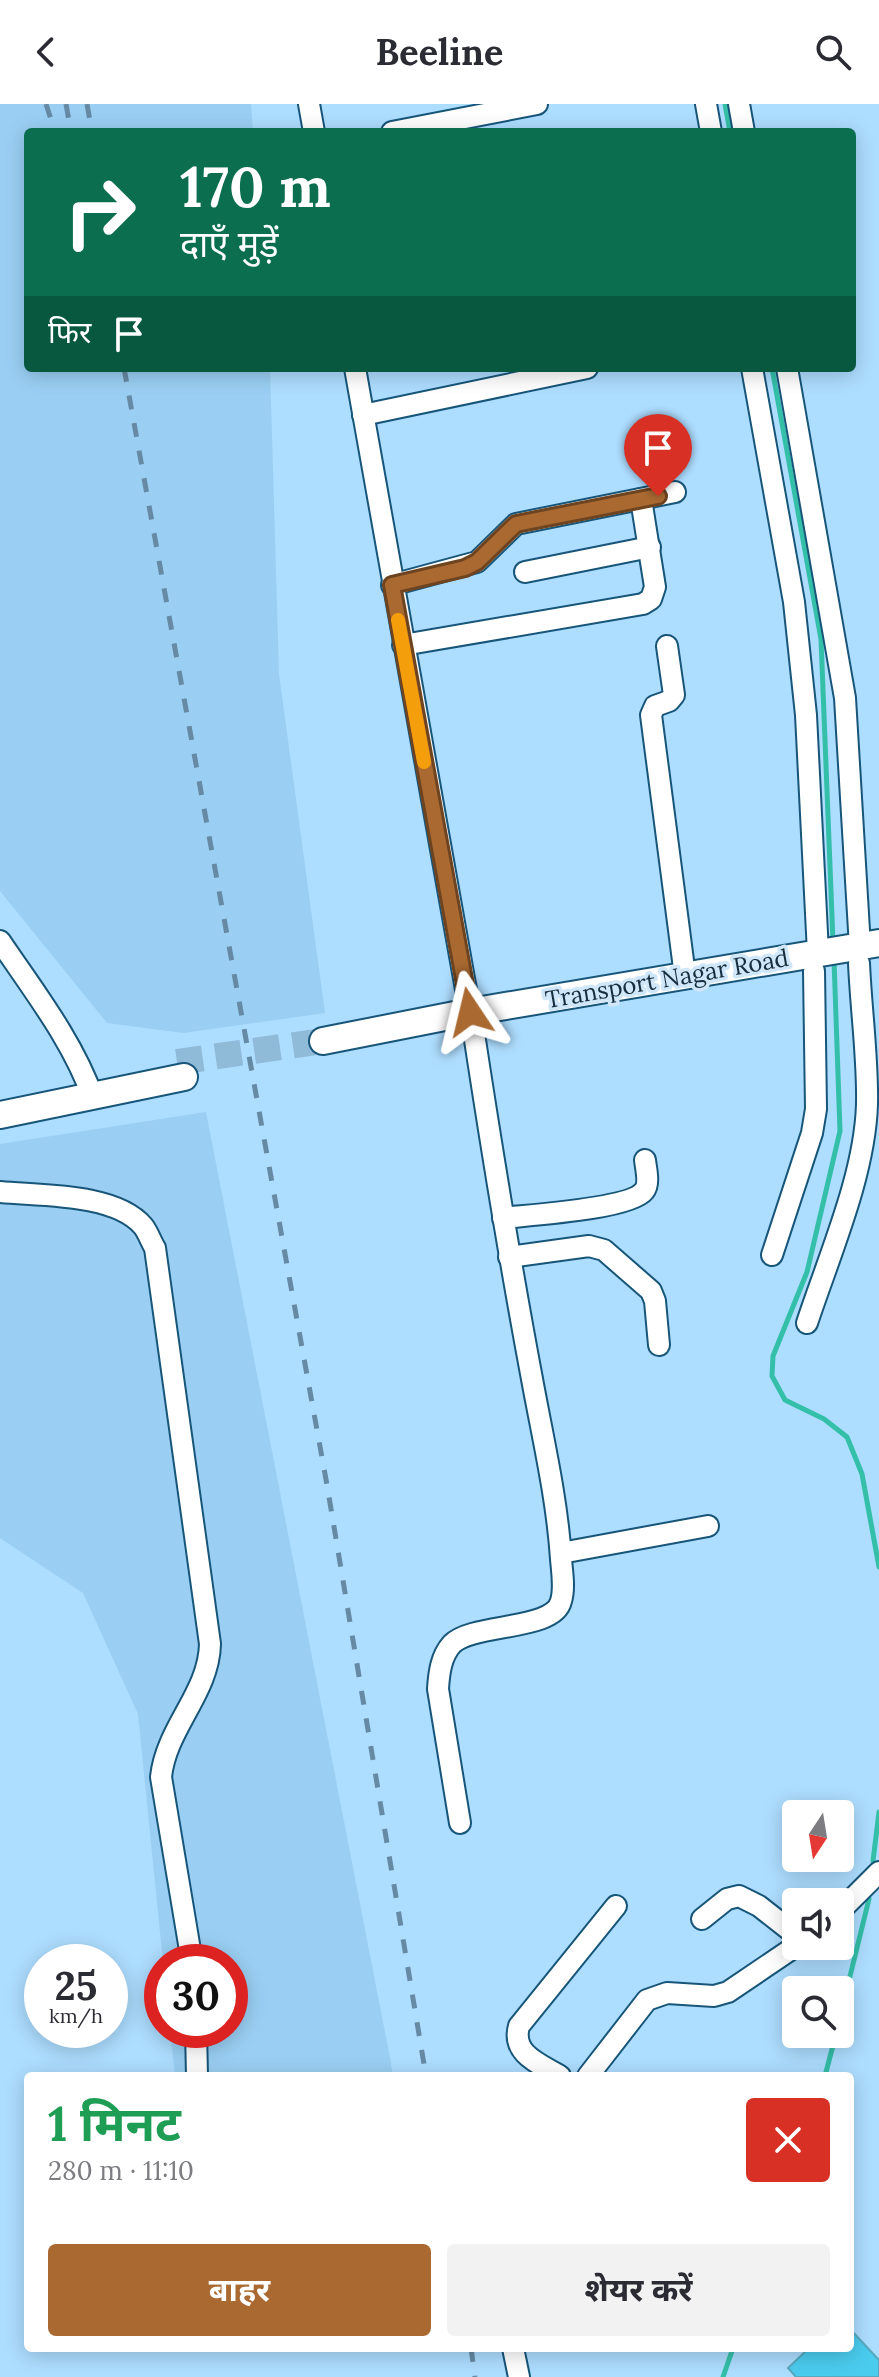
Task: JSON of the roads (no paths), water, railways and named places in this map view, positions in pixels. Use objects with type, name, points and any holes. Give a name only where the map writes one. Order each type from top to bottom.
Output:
[{"type":"main road","points":[[471,1020],[864,954]]},
{"type":"main road","name":"Transport Nagar Road","points":[[323,1047],[685,976],[819,962]]},
{"type":"main road","points":[[0,1115],[90,1090],[180,1070]]},
{"type":"main road","points":[[0,1097],[90,1090]]},
{"type":"street","points":[[309,104],[313,128]]},
{"type":"street","points":[[413,128],[537,104]]},
{"type":"street","points":[[706,104],[710,128]]},
{"type":"street","points":[[739,104],[743,128]]},
{"type":"street","points":[[356,372],[471,1020],[509,1257],[557,1511],[561,1553],[562,1600],[553,1612],[539,1619],[462,1637],[454,1642],[443,1660],[438,1689],[460,1823]]},
{"type":"street","points":[[363,415],[568,372]]},
{"type":"street","points":[[753,372],[797,630],[806,715],[819,962],[816,1109],[812,1133],[772,1255]]},
{"type":"street","points":[[788,372],[845,698],[864,954],[867,1106],[863,1135],[853,1182],[807,1323]]},
{"type":"street","points":[[392,585],[465,568],[477,562],[516,524],[675,492]]},
{"type":"street","points":[[403,645],[643,604],[651,599],[655,587],[641,499]]},
{"type":"street","points":[[525,572],[650,547]]},
{"type":"street","points":[[667,646],[674,695],[669,701],[655,706],[651,715],[685,976]]},
{"type":"street","points":[[0,941],[54,1023],[90,1090]]},
{"type":"street","points":[[503,1218],[609,1206],[631,1199],[647,1187],[645,1160]]},
{"type":"street","points":[[0,1192],[87,1200],[124,1212],[143,1227],[155,1248],[210,1644],[210,1663],[169,1742],[161,1777],[189,1944]]},
{"type":"street","points":[[509,1257],[589,1246],[604,1250],[651,1291],[658,1317],[659,1345]]},
{"type":"street","points":[[561,1553],[708,1526]]},
{"type":"street","points":[[854,1897],[879,1872]]},
{"type":"street","points":[[702,1919],[727,1899],[739,1896],[759,1906],[782,1924]]},
{"type":"street","points":[[553,2072],[524,2054],[518,2044],[519,2026],[616,1906]]},
{"type":"street","points":[[591,2072],[647,2000],[667,1993],[714,1996],[728,1992],[782,1955]]},
{"type":"street","points":[[196,2048],[197,2072]]},
{"type":"street","points":[[514,2352],[519,2377]]},
{"type":"waterway","points":[[725,104],[729,128]]},
{"type":"waterway","points":[[773,372],[821,639],[833,942]]},
{"type":"waterway","points":[[834,960],[840,1131],[807,1272],[773,1356],[772,1376],[785,1400],[824,1419],[847,1437],[862,1474],[879,1567]]},
{"type":"waterway","points":[[873,1861],[879,1812]]},
{"type":"waterway","points":[[850,1976],[869,1899]]},
{"type":"waterway","points":[[826,2072],[832,2048]]},
{"type":"waterway","points":[[723,2377],[732,2352]]},
{"type":"tunnel","points":[[177,1062],[323,1041]]},
{"type":"railway","points":[[46,104],[54,128]]},
{"type":"railway","points":[[66,104],[70,128]]},
{"type":"railway","points":[[87,104],[91,128]]},
{"type":"railway","points":[[125,372],[327,1485],[425,2072]]},
{"type":"railway","points":[[472,2352],[475,2377]]}]
